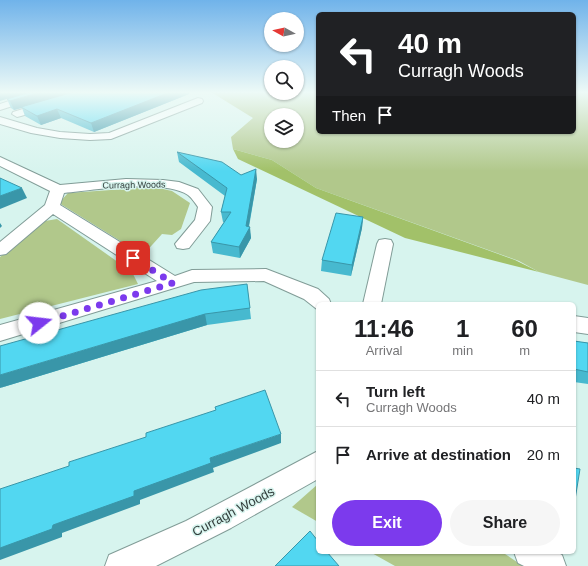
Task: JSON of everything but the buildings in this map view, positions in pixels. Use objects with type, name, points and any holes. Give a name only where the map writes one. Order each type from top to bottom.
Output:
[{"type":"street","points":[[0,120],[35,131],[90,137],[111,136],[157,118]]},
{"type":"street","points":[[0,161],[58,189],[52,207],[0,250]]},
{"type":"street","name":"Curragh Woods","points":[[58,189],[166,183],[191,191],[205,207],[202,221],[183,244]]},
{"type":"street","points":[[52,207],[173,283]]},
{"type":"street","points":[[372,302],[385,244]]},
{"type":"street","points":[[0,333],[173,283],[192,276],[266,275],[311,294],[320,302]]},
{"type":"street","points":[[576,324],[588,326]]},
{"type":"street","name":"Curragh Woods","points":[[137,562],[279,487],[316,465]]},
{"type":"street","points":[[532,554],[551,566]]},
{"type":"green space","points":[[253,118],[264,118],[264,148],[304,148],[304,118],[316,118],[316,134],[576,134],[576,118],[588,118],[588,285],[539,272],[519,261],[316,188],[272,160],[233,149],[231,137]]},
{"type":"green space","points":[[233,149],[272,160],[316,188],[515,260],[539,272],[405,238],[238,159]]},
{"type":"green space","points":[[154,187],[172,191],[190,203],[181,229],[172,235],[162,234],[143,255],[59,203],[68,193]]},
{"type":"green space","points":[[57,219],[132,272],[138,284],[0,319],[0,257],[45,221]]},
{"type":"green space","points":[[316,486],[316,521],[292,507]]},
{"type":"green space","points":[[374,554],[505,554],[523,566],[395,566]]},
{"type":"route","points":[[39,323],[173,283],[133,258]]}]
